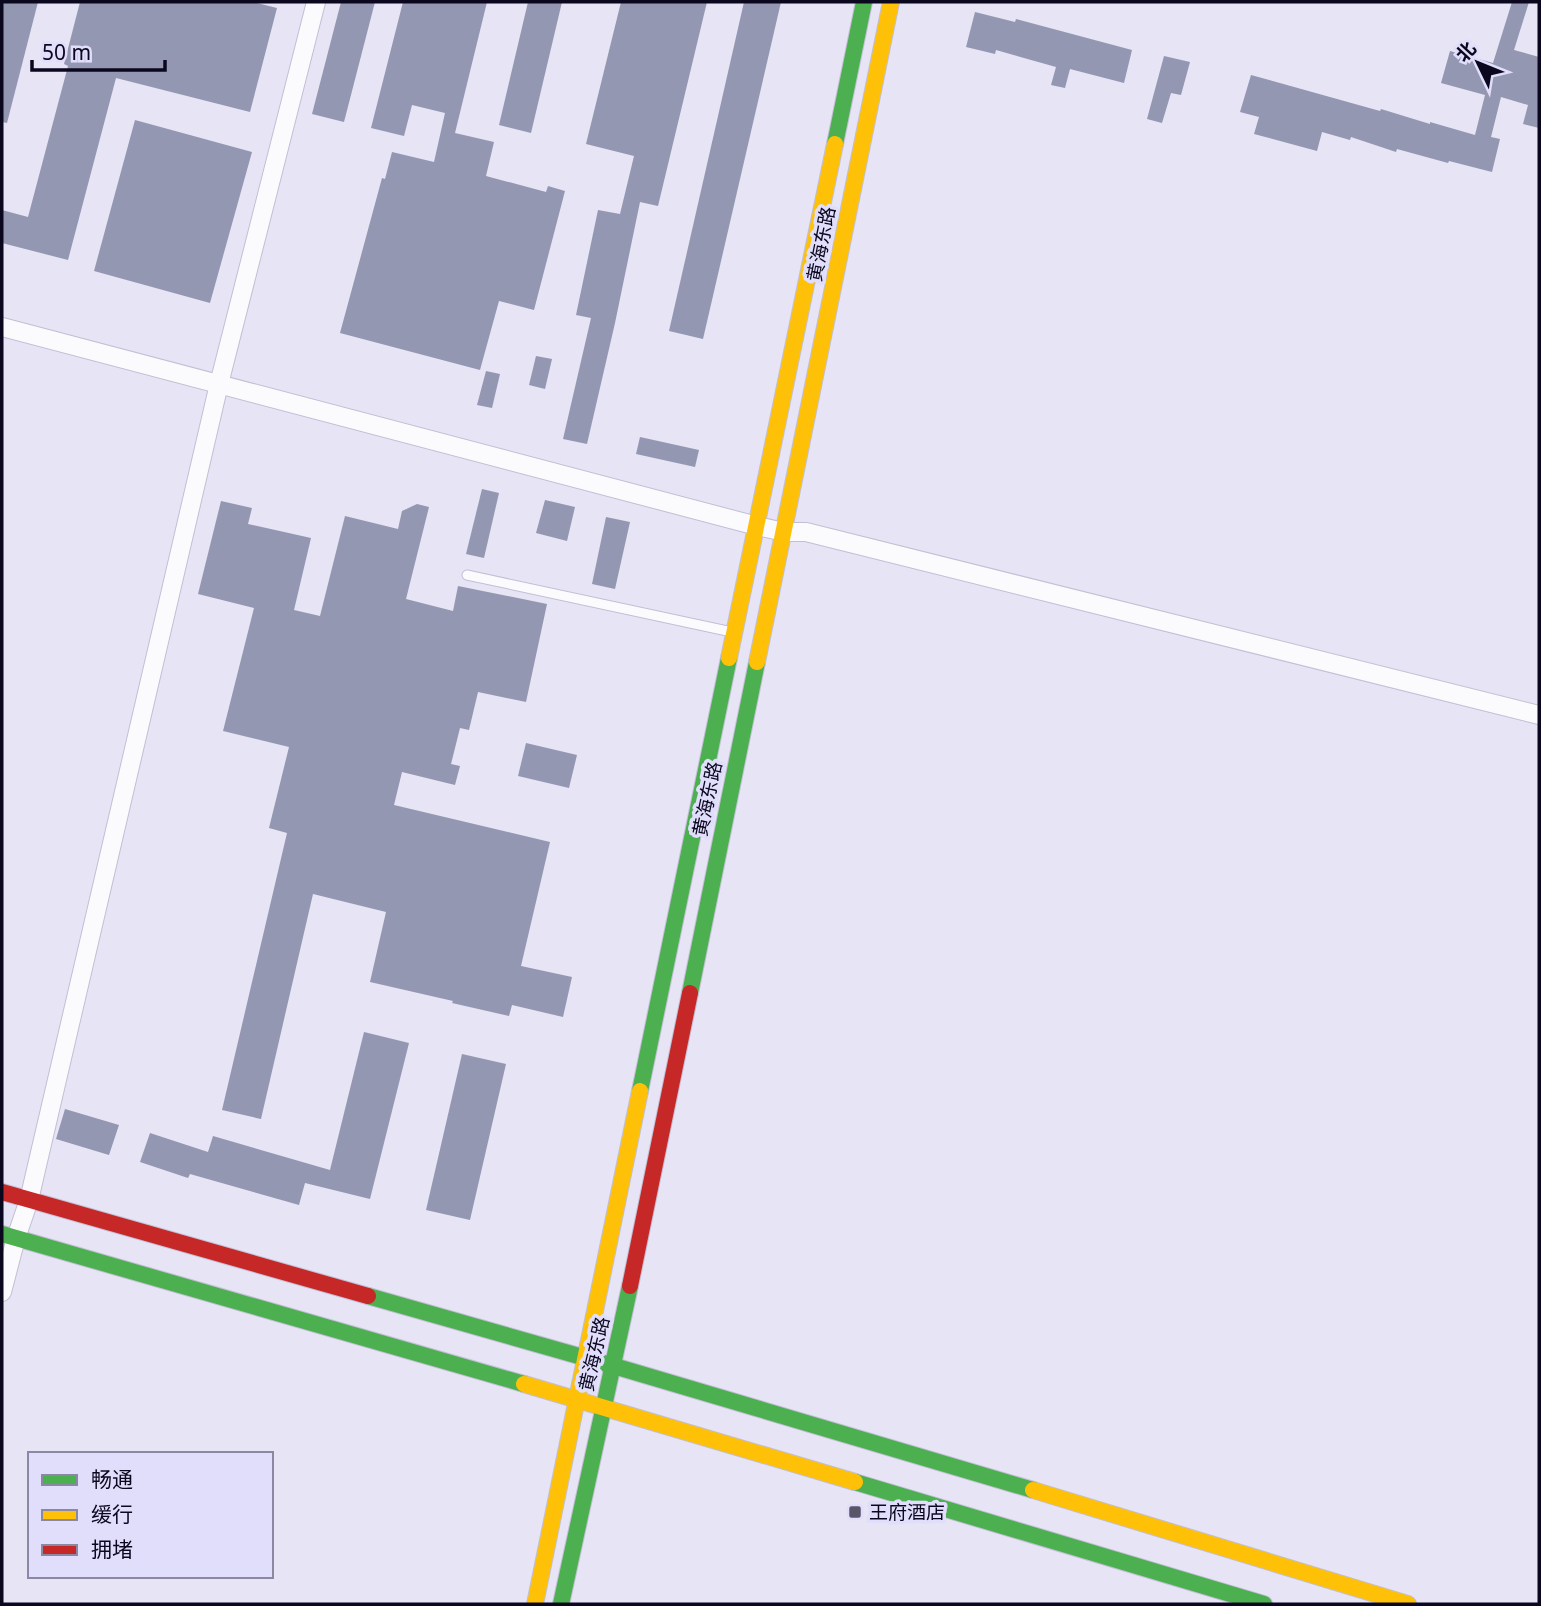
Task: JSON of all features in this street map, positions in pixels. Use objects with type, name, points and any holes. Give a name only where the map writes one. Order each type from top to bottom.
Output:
[{"type":"street","points":[[2,1292],[9,1236],[29,1200],[219,384],[316,2]]},
{"type":"street","name":"黄海东路","points":[[535,1604],[864,2]]},
{"type":"street","name":"黄海东路","points":[[561,1604],[614,1366],[891,2]]},
{"type":"street","points":[[2,327],[757,526],[783,532],[806,532],[1539,715]]},
{"type":"street","points":[[2,1192],[888,1446],[1408,1604]]},
{"type":"street","points":[[9,1236],[578,1399],[1264,1604]]},
{"type":"lane","points":[[467,575],[734,633]]},
{"type":"building","points":[[2,2],[38,2],[7,123],[2,122]]},
{"type":"building","points":[[80,2],[253,2],[277,8],[250,112],[116,78],[68,260],[2,243],[2,210],[28,217],[68,66],[64,64]]},
{"type":"building","points":[[341,2],[375,2],[344,122],[312,114]]},
{"type":"building","points":[[403,2],[487,2],[455,133],[494,142],[486,176],[546,192],[548,186],[565,191],[534,310],[499,301],[480,370],[340,333],[382,178],[385,179],[392,152],[434,162],[445,113],[412,105],[404,136],[371,128]]},
{"type":"building","points":[[528,2],[562,2],[531,133],[499,125]]},
{"type":"building","points":[[621,2],[707,2],[658,206],[640,202],[587,444],[563,439],[591,318],[576,315],[598,210],[620,214],[634,156],[586,144]]},
{"type":"building","points":[[744,2],[781,2],[703,339],[669,331]]},
{"type":"building","points":[[1512,2],[1529,2],[1514,50],[1539,57],[1539,128],[1523,124],[1528,105],[1501,97],[1491,137],[1500,139],[1492,172],[1397,149],[1396,152],[1351,137],[1350,140],[1322,132],[1317,151],[1254,134],[1259,117],[1240,112],[1251,75],[1475,135],[1485,95],[1441,83],[1450,51],[1493,63]]},
{"type":"building","points":[[975,12],[1015,22],[1016,19],[1132,50],[1124,83],[1070,69],[1065,88],[1051,85],[1056,67],[996,50],[995,54],[966,47]]},
{"type":"building","points":[[1164,56],[1190,62],[1181,95],[1171,93],[1162,123],[1147,119]]},
{"type":"building","points":[[135,120],[252,152],[210,303],[94,271]]},
{"type":"building","points":[[536,356],[552,359],[545,389],[529,385]]},
{"type":"building","points":[[486,371],[500,374],[492,408],[477,405]]},
{"type":"building","points":[[640,437],[699,450],[695,467],[636,454]]},
{"type":"building","points":[[482,489],[499,493],[484,558],[466,554]]},
{"type":"building","points":[[545,500],[575,507],[567,541],[536,533]]},
{"type":"building","points":[[221,501],[252,508],[248,524],[311,538],[294,610],[320,616],[345,516],[398,529],[402,511],[417,504],[429,507],[406,599],[453,611],[458,586],[547,604],[526,702],[478,692],[469,730],[460,728],[451,764],[460,766],[455,785],[402,772],[394,805],[550,842],[521,966],[572,977],[563,1017],[512,1005],[509,1016],[370,982],[386,912],[313,894],[261,1119],[222,1110],[287,833],[269,828],[289,747],[223,731],[254,608],[198,594]]},
{"type":"building","points":[[606,517],[630,522],[615,589],[592,584]]},
{"type":"building","points":[[526,743],[577,755],[569,788],[518,776]]},
{"type":"building","points":[[364,1032],[409,1043],[370,1199],[305,1183],[299,1205],[190,1174],[188,1178],[140,1162],[150,1133],[208,1152],[213,1136],[330,1170]]},
{"type":"building","points":[[462,1054],[506,1064],[470,1220],[426,1210]]},
{"type":"building","points":[[65,1109],[119,1125],[109,1155],[56,1139]]},
{"type":"traffic: fast","points":[[835,144],[864,2]]},
{"type":"traffic: fast","points":[[640,1091],[729,658]]},
{"type":"traffic: fast","points":[[690,993],[757,662]]},
{"type":"traffic: fast","points":[[2,1234],[524,1384]]},
{"type":"traffic: fast","points":[[561,1604],[630,1286]]},
{"type":"traffic: fast","points":[[368,1296],[1033,1490]]},
{"type":"traffic: fast","points":[[855,1482],[1264,1604]]},
{"type":"traffic: slow","points":[[757,662],[891,2]]},
{"type":"traffic: slow","points":[[729,658],[835,144]]},
{"type":"traffic: slow","points":[[535,1604],[640,1091]]},
{"type":"traffic: slow","points":[[524,1384],[855,1482]]},
{"type":"traffic: slow","points":[[1033,1490],[1408,1604]]},
{"type":"traffic: jam","points":[[630,1286],[690,993]]},
{"type":"traffic: jam","points":[[2,1192],[368,1296]]},
{"type":"place","name":"王府酒店","points":[[855,1512]]}]
